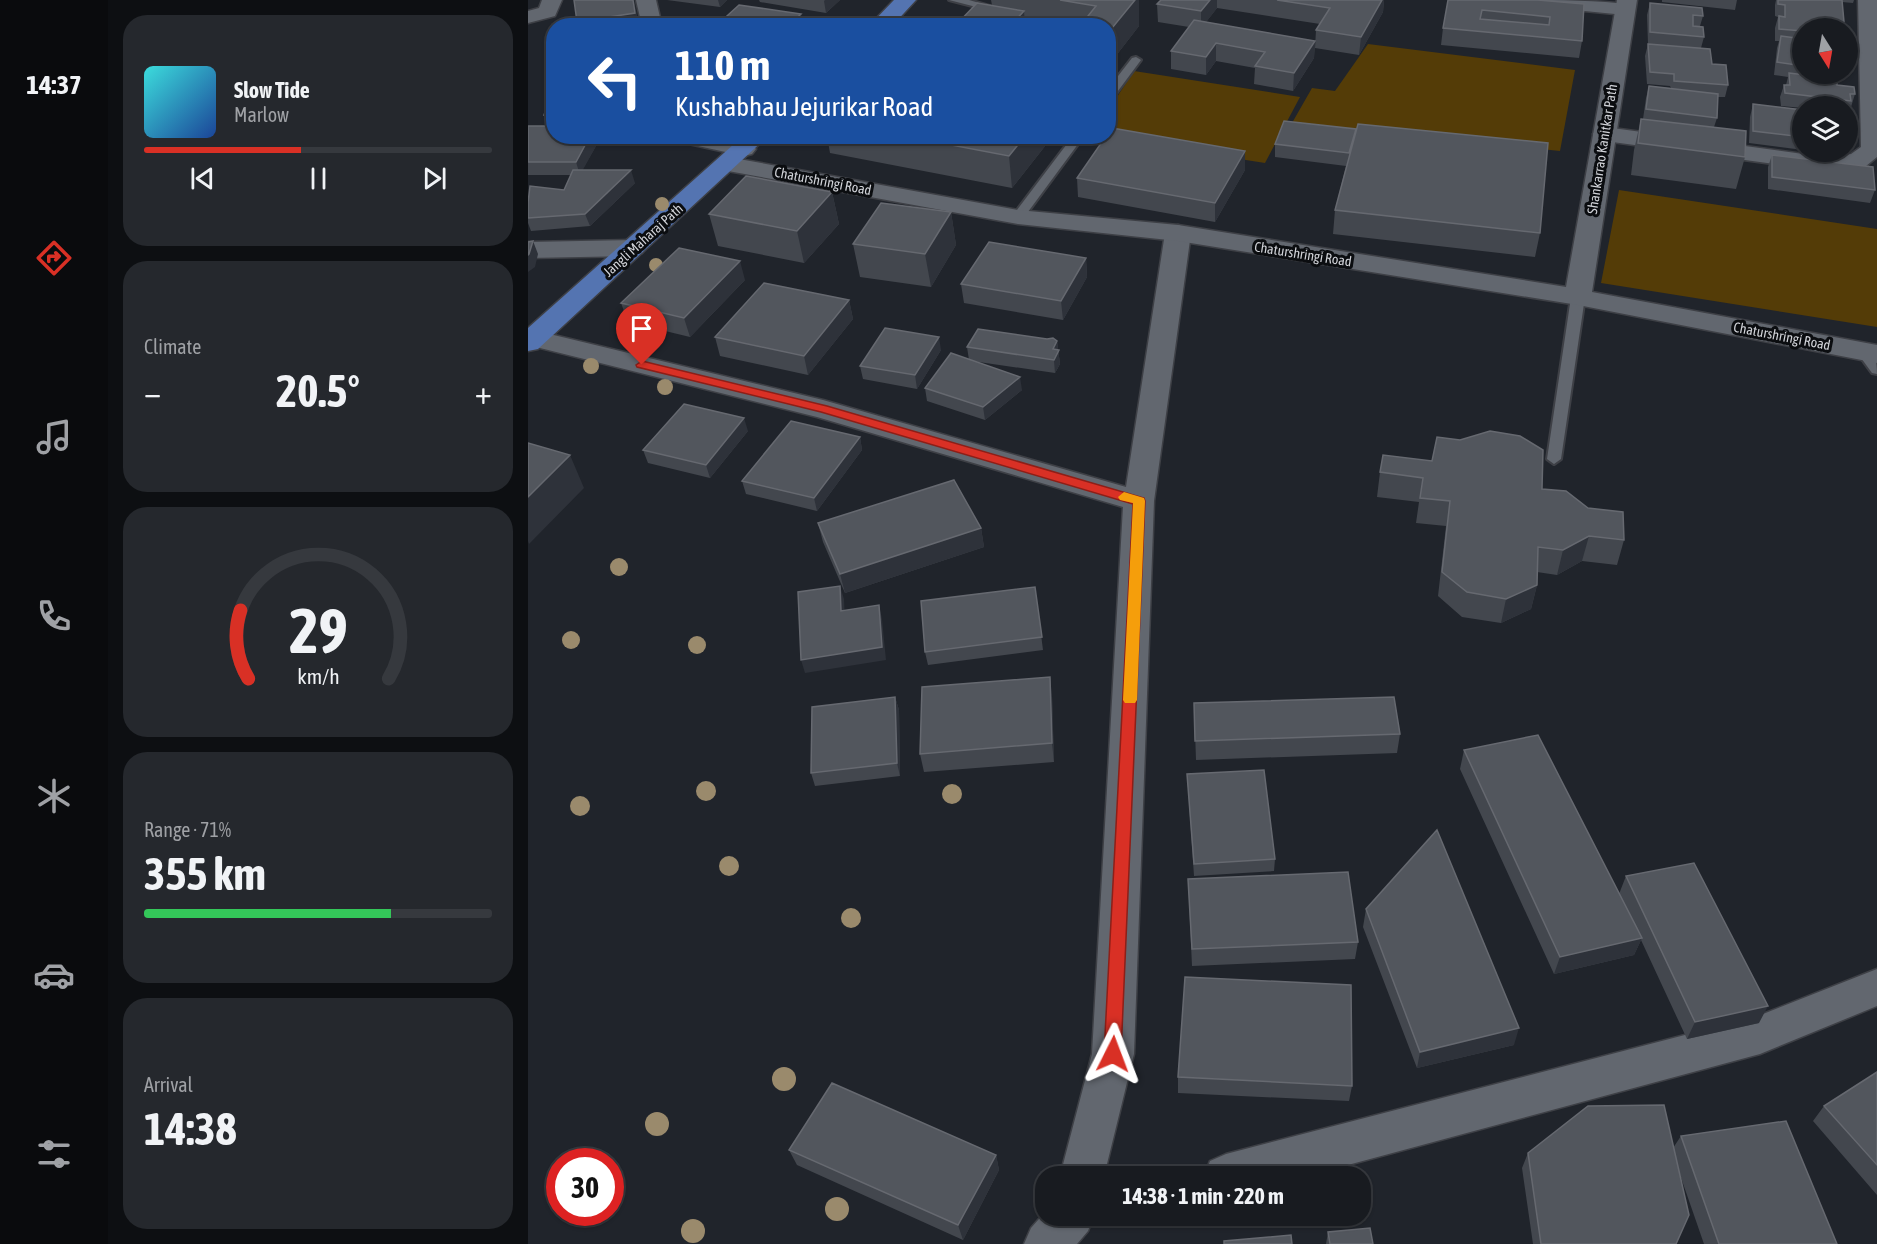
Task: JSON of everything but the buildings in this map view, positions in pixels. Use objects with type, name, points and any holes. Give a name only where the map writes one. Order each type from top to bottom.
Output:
[{"type":"main road","points":[[887,18],[906,0]]},
{"type":"main road","name":"Jangli Maharaj Path","points":[[530,340],[743,150]]},
{"type":"street","points":[[528,17],[548,12],[552,0]]},
{"type":"street","points":[[646,0],[650,18]]},
{"type":"street","points":[[1534,0],[1626,4]]},
{"type":"street","points":[[1605,134],[1825,164],[1858,161],[1873,149],[1868,0]]},
{"type":"street","name":"Shankarrao Kanitkar Path","points":[[1578,297],[1626,4]]},
{"type":"street","name":"Chaturshringi Road","points":[[717,144],[1018,217],[1178,234],[1578,297],[1872,358]]},
{"type":"street","points":[[1083,1166],[1113,1054],[1139,501],[1178,234]]},
{"type":"street","points":[[528,250],[633,248]]},
{"type":"street","points":[[530,340],[823,409],[1139,501]]},
{"type":"street","points":[[1264,1166],[1760,1035],[1877,987]]},
{"type":"lane","points":[[954,0],[988,7],[977,18]]},
{"type":"lane","points":[[1116,86],[1136,60]]},
{"type":"lane","points":[[1018,217],[1073,144]]},
{"type":"lane","points":[[1554,459],[1578,297]]},
{"type":"shaded area","points":[[1368,44],[1575,70],[1560,151],[1292,123],[1312,88],[1335,91]]},
{"type":"shaded area","points":[[1134,71],[1300,97],[1265,163],[1116,140],[1116,98]]},
{"type":"shaded area","points":[[1619,190],[1877,229],[1877,327],[1601,283]]},
{"type":"slow traffic","points":[[1124,497],[1139,501],[1130,700]]},
{"type":"route","points":[[642,365],[823,409],[1139,501],[1113,1054]]}]
